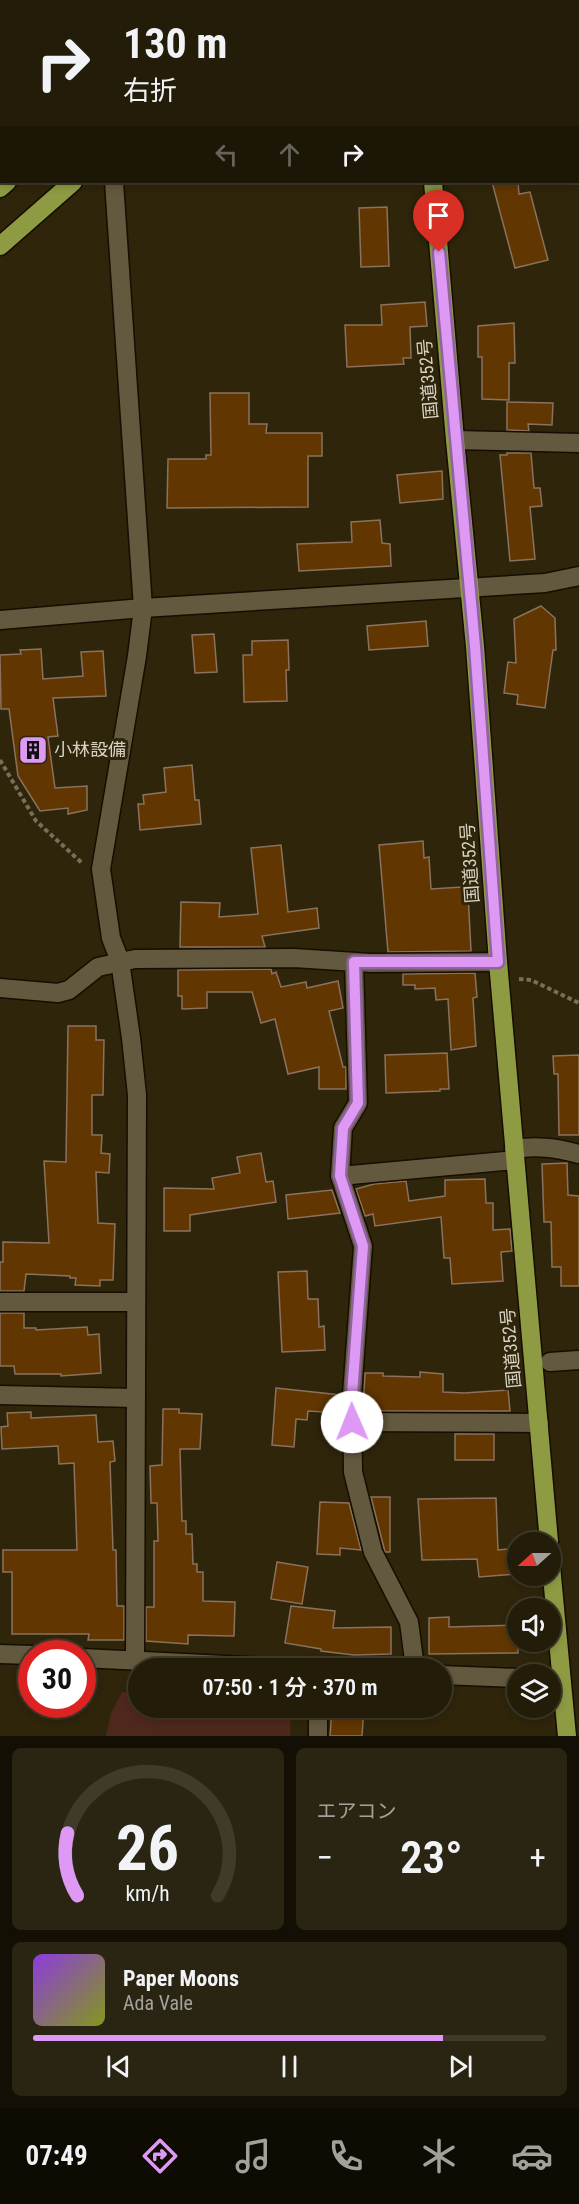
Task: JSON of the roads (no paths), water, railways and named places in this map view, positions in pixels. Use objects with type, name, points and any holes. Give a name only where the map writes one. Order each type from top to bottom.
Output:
[{"type":"highway","points":[[0,246],[72,183]]},
{"type":"highway","name":"国道352号","points":[[433,183],[454,440],[475,646],[499,970],[548,1532]]},
{"type":"highway","points":[[552,1586],[555,1664]]},
{"type":"highway","points":[[561,1705],[567,1736]]},
{"type":"street","points":[[114,183],[143,608],[101,869],[111,938],[120,961],[132,1038],[137,1095],[135,1658]]},
{"type":"street","points":[[454,440],[579,443]]},
{"type":"street","points":[[0,620],[143,608],[545,583],[579,576]]},
{"type":"street","points":[[0,988],[58,993],[69,990],[98,967],[135,959],[294,958],[499,970]]},
{"type":"street","points":[[354,962],[358,1103],[343,1128],[340,1176],[363,1246],[352,1395],[353,1472],[373,1552],[409,1622],[414,1658]]},
{"type":"street","points":[[340,1176],[515,1155],[530,1146],[549,1147],[579,1154]]},
{"type":"street","points":[[0,1302],[136,1302]]},
{"type":"street","points":[[550,1362],[579,1360]]},
{"type":"street","points":[[0,1395],[135,1398]]},
{"type":"street","points":[[352,1422],[539,1423]]},
{"type":"street","points":[[0,1654],[18,1655]]},
{"type":"street","points":[[96,1659],[128,1660]]},
{"type":"street","points":[[452,1675],[507,1677]]},
{"type":"street","points":[[318,1718],[318,1736]]},
{"type":"place","name":"小林設備","points":[[33,750]]}]
